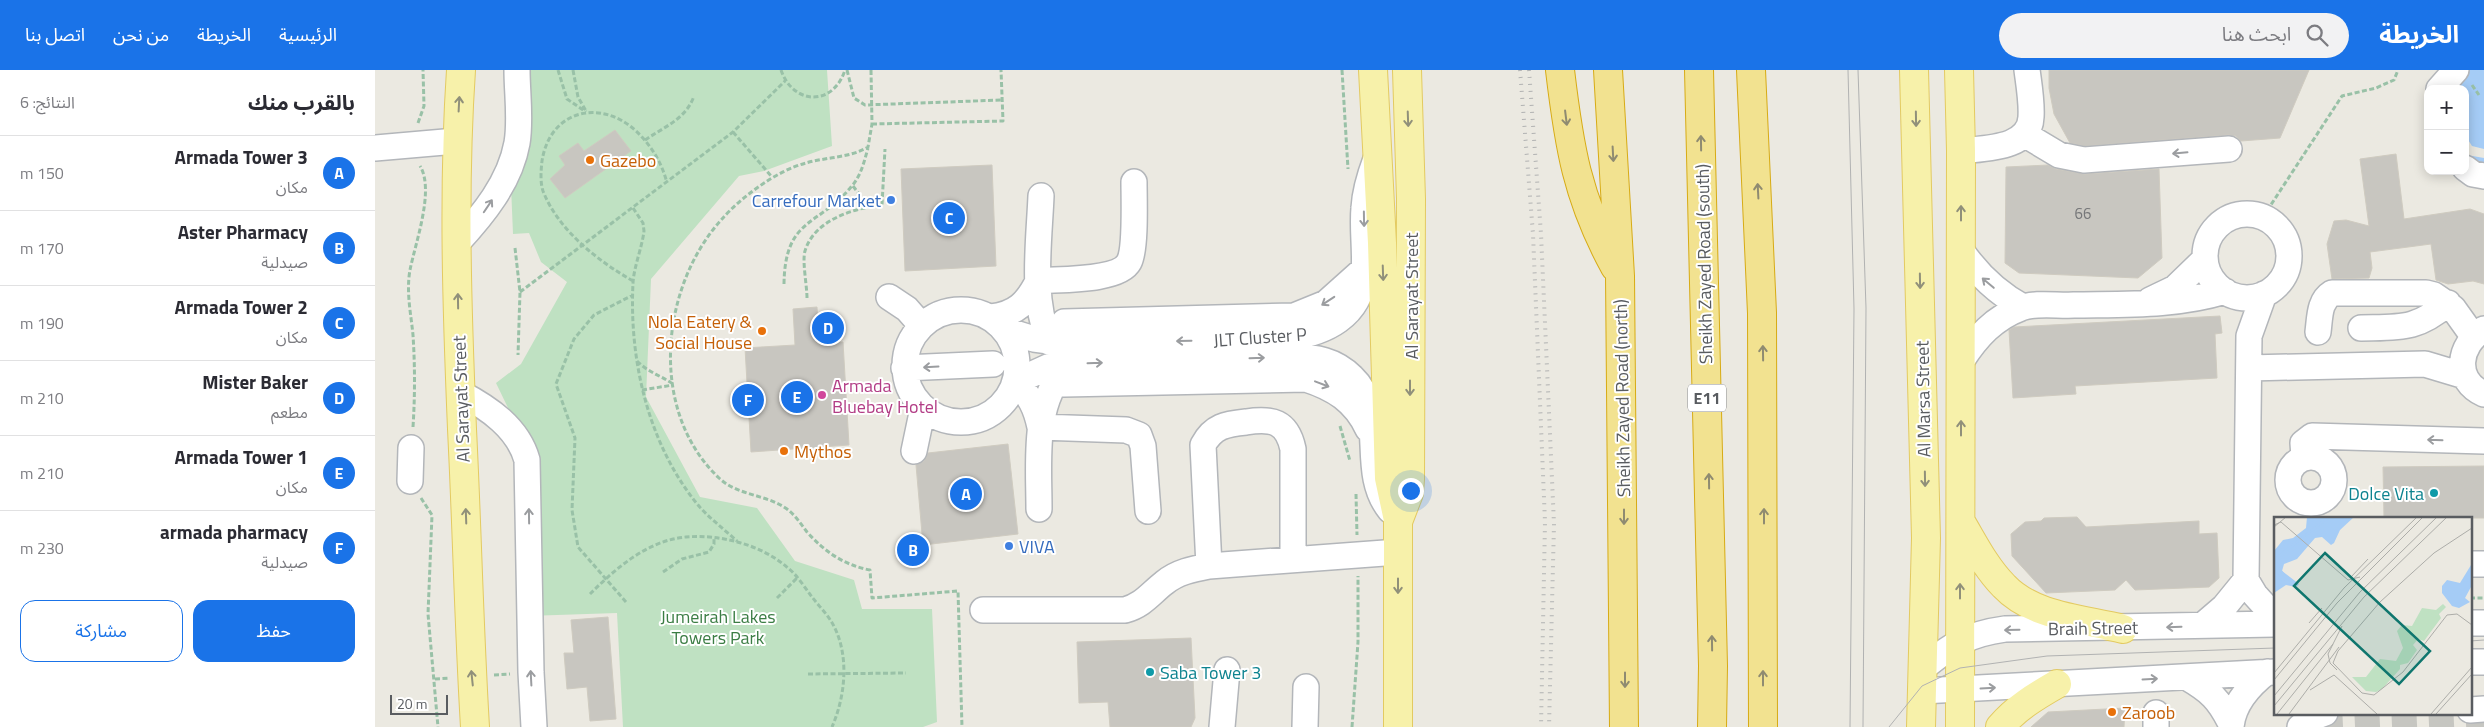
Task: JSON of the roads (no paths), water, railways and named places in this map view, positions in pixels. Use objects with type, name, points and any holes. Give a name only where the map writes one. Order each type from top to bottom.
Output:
[{"type":"highway","points":[[1560,70],[1568,136],[1575,173],[1587,208],[1620,276]]},
{"type":"highway","name":"Sheikh Zayed Road (north)","points":[[1608,70],[1620,276],[1624,727]]},
{"type":"highway","name":"Sheikh Zayed Road (south)","points":[[1699,70],[1713,666],[1712,727]]},
{"type":"highway","points":[[1751,70],[1762,312],[1763,727]]},
{"type":"main road","name":"Al Sarayat Street","points":[[461,70],[456,141],[460,393],[471,677],[475,727]]},
{"type":"main road","name":"Al Sarayat Street","points":[[1373,70],[1389,478],[1398,520],[1399,727]]},
{"type":"main road","name":"Al Sarayat Street","points":[[1398,520],[1409,493],[1411,199],[1407,70]]},
{"type":"main road","name":"Al Marsa Street","points":[[1914,70],[1926,538],[1921,727]]},
{"type":"main road","name":"Al Marsa Street","points":[[1959,70],[1962,360],[1960,631],[1957,690],[1960,727]]},
{"type":"main road","points":[[1961,522],[1987,566],[2004,587],[2020,600],[2057,614],[2123,629]]},
{"type":"main road","points":[[1926,538],[1936,612],[1946,622],[1960,631]]},
{"type":"main road","points":[[1922,681],[1932,672],[1939,671],[1946,673],[1951,678],[1957,690],[1950,727]]},
{"type":"main road","points":[[2000,727],[2019,708],[2057,684]]},
{"type":"street","points":[[457,243],[488,207],[511,165],[517,142],[517,70]]},
{"type":"street","points":[[1961,152],[2008,144],[2024,134],[2029,126],[2031,117],[2027,70]]},
{"type":"street","points":[[2442,85],[2455,70]]},
{"type":"street","points":[[2024,134],[2059,155],[2084,160],[2229,149]]},
{"type":"street","points":[[375,148],[456,141]]},
{"type":"street","name":"JLT Cluster P","points":[[905,359],[912,337],[921,325],[937,314],[955,310],[973,310],[996,340],[1049,342],[1288,338],[1313,335],[1336,323],[1347,313],[1361,288],[1364,269],[1364,208],[1366,190],[1377,155]]},
{"type":"street","points":[[2469,171],[2473,174],[2484,176]]},
{"type":"street","points":[[1038,281],[1111,275],[1124,269],[1131,256],[1134,182]]},
{"type":"street","points":[[1041,196],[1038,281],[1040,312],[1049,342]]},
{"type":"street","points":[[1962,360],[1983,332],[1998,319],[2023,306],[2143,303],[2187,301],[2229,294],[2254,298],[2276,287],[2284,276],[2289,262],[2289,248],[2284,235],[2275,224],[2263,217],[2249,214],[2235,216],[2222,222],[2210,239],[2205,259],[2175,288],[2143,303]]},
{"type":"street","points":[[1961,250],[1982,277],[2008,299],[2023,306]]},
{"type":"street","points":[[2205,259],[2212,278],[2229,294],[2249,336]]},
{"type":"street","points":[[1064,322],[1091,313],[1133,312],[1294,316],[1326,304],[1364,269]]},
{"type":"street","points":[[996,340],[1006,315],[1021,308],[1031,296],[1038,281]]},
{"type":"street","points":[[2318,332],[2324,300],[2338,292],[2426,293],[2448,303],[2474,337]]},
{"type":"street","points":[[2264,294],[2249,336],[2247,580],[2255,595],[2274,616]]},
{"type":"street","points":[[889,297],[907,310],[921,325]]},
{"type":"street","points":[[2361,328],[2410,326],[2429,318],[2448,303]]},
{"type":"street","points":[[2425,364],[2474,337]]},
{"type":"street","points":[[2474,337],[2463,366],[2465,376],[2472,386],[2484,394]]},
{"type":"street","points":[[996,340],[1016,354],[1015,382],[1007,399],[993,412],[976,420],[957,422],[938,418],[923,408],[913,396],[907,383],[905,359],[996,340]]},
{"type":"street","name":"JLT Cluster P","points":[[1015,382],[1049,367],[1065,374],[1293,357],[1311,357],[1330,361],[1345,370],[1359,383],[1368,400],[1377,483],[1387,507],[1398,520]]},
{"type":"street","points":[[2249,368],[2425,364],[2465,376]]},
{"type":"street","points":[[1039,509],[1040,427],[1045,401],[1058,376],[1065,374],[1093,388],[1306,379],[1326,385],[1346,398],[1362,416],[1372,437]]},
{"type":"street","points":[[1015,382],[1030,398],[1035,407],[1040,427]]},
{"type":"street","points":[[460,393],[478,402],[506,424],[524,448],[527,460],[531,672],[534,727]]},
{"type":"street","points":[[913,451],[923,408]]},
{"type":"street","points":[[1209,566],[1203,445],[1216,428],[1265,419],[1280,425],[1291,438],[1293,450],[1293,560]]},
{"type":"street","points":[[1040,427],[1127,430],[1139,434],[1143,446],[1148,512]]},
{"type":"street","points":[[2304,458],[2303,443],[2312,436],[2484,441]]},
{"type":"street","points":[[410,481],[411,448]]},
{"type":"street","points":[[2314,456],[2324,460],[2332,467],[2335,477],[2334,488],[2328,497],[2308,511],[2293,494],[2288,483],[2291,468],[2304,458],[2314,456]]},
{"type":"street","points":[[2248,480],[2288,483]]},
{"type":"street","points":[[983,610],[1125,610],[1142,604],[1165,582],[1176,575],[1209,566],[1398,552]]},
{"type":"street","points":[[2471,564],[2484,564]]},
{"type":"street","points":[[2203,626],[2224,607],[2247,580]]},
{"type":"street","points":[[2471,623],[2484,623]]},
{"type":"street","name":"Braih Street","points":[[1922,681],[1960,631],[1979,633],[2005,629],[2123,629],[2274,624]]},
{"type":"street","points":[[2471,662],[2484,662]]},
{"type":"street","points":[[1222,727],[1227,670]]},
{"type":"street","points":[[1957,690],[2271,672]]},
{"type":"street","points":[[2231,726],[2238,705],[2247,690],[2271,672]]},
{"type":"street","points":[[2186,677],[2212,694],[2231,726]]},
{"type":"street","points":[[1305,727],[1306,687]]},
{"type":"street","points":[[2471,710],[2484,709]]},
{"type":"street","points":[[2300,727],[2309,719],[2322,714]]},
{"type":"water","points":[[2458,70],[2484,70],[2484,165],[2469,159],[2469,85],[2446,85]]},
{"type":"tunnel","points":[[2318,727],[2484,719]]},
{"type":"tram line","points":[[1848,70],[1854,309],[1850,727]]},
{"type":"tram line","points":[[1858,70],[1866,308],[1863,727]]},
{"type":"tram line","points":[[2471,641],[2484,640]]},
{"type":"tram line","points":[[1889,727],[1922,686],[1960,668],[2047,656],[2274,648]]},
{"type":"railway","points":[[1520,70],[1533,234],[1545,522],[1541,727]]},
{"type":"railway","points":[[1529,70],[1541,234],[1554,524],[1549,727]]},
{"type":"place","name":"Gazebo","points":[[590,160]]},
{"type":"place","name":"Carrefour Market","points":[[891,200]]},
{"type":"place","name":"Armada Tower 2","points":[[949,218]]},
{"type":"place","name":"Mister Baker","points":[[828,328]]},
{"type":"place","name":"Nola Eatery & Social House","points":[[762,331]]},
{"type":"place","name":"Armada Bluebay Hotel","points":[[822,395]]},
{"type":"place","name":"Armada Tower 1","points":[[797,397]]},
{"type":"place","name":"armada pharmacy","points":[[748,400]]},
{"type":"place","name":"Mythos","points":[[784,451]]},
{"type":"place","name":"Dolce Vita","points":[[2434,493]]},
{"type":"place","name":"Armada Tower 3","points":[[966,494]]},
{"type":"place","name":"VIVA","points":[[1009,546]]},
{"type":"place","name":"Aster Pharmacy","points":[[913,550]]},
{"type":"place","name":"Saba Tower 3","points":[[1150,672]]},
{"type":"place","name":"Zaroob","points":[[2112,712]]},
{"type":"park label","name":"Jumeirah Lakes Towers Park","points":[[718,626]]}]
